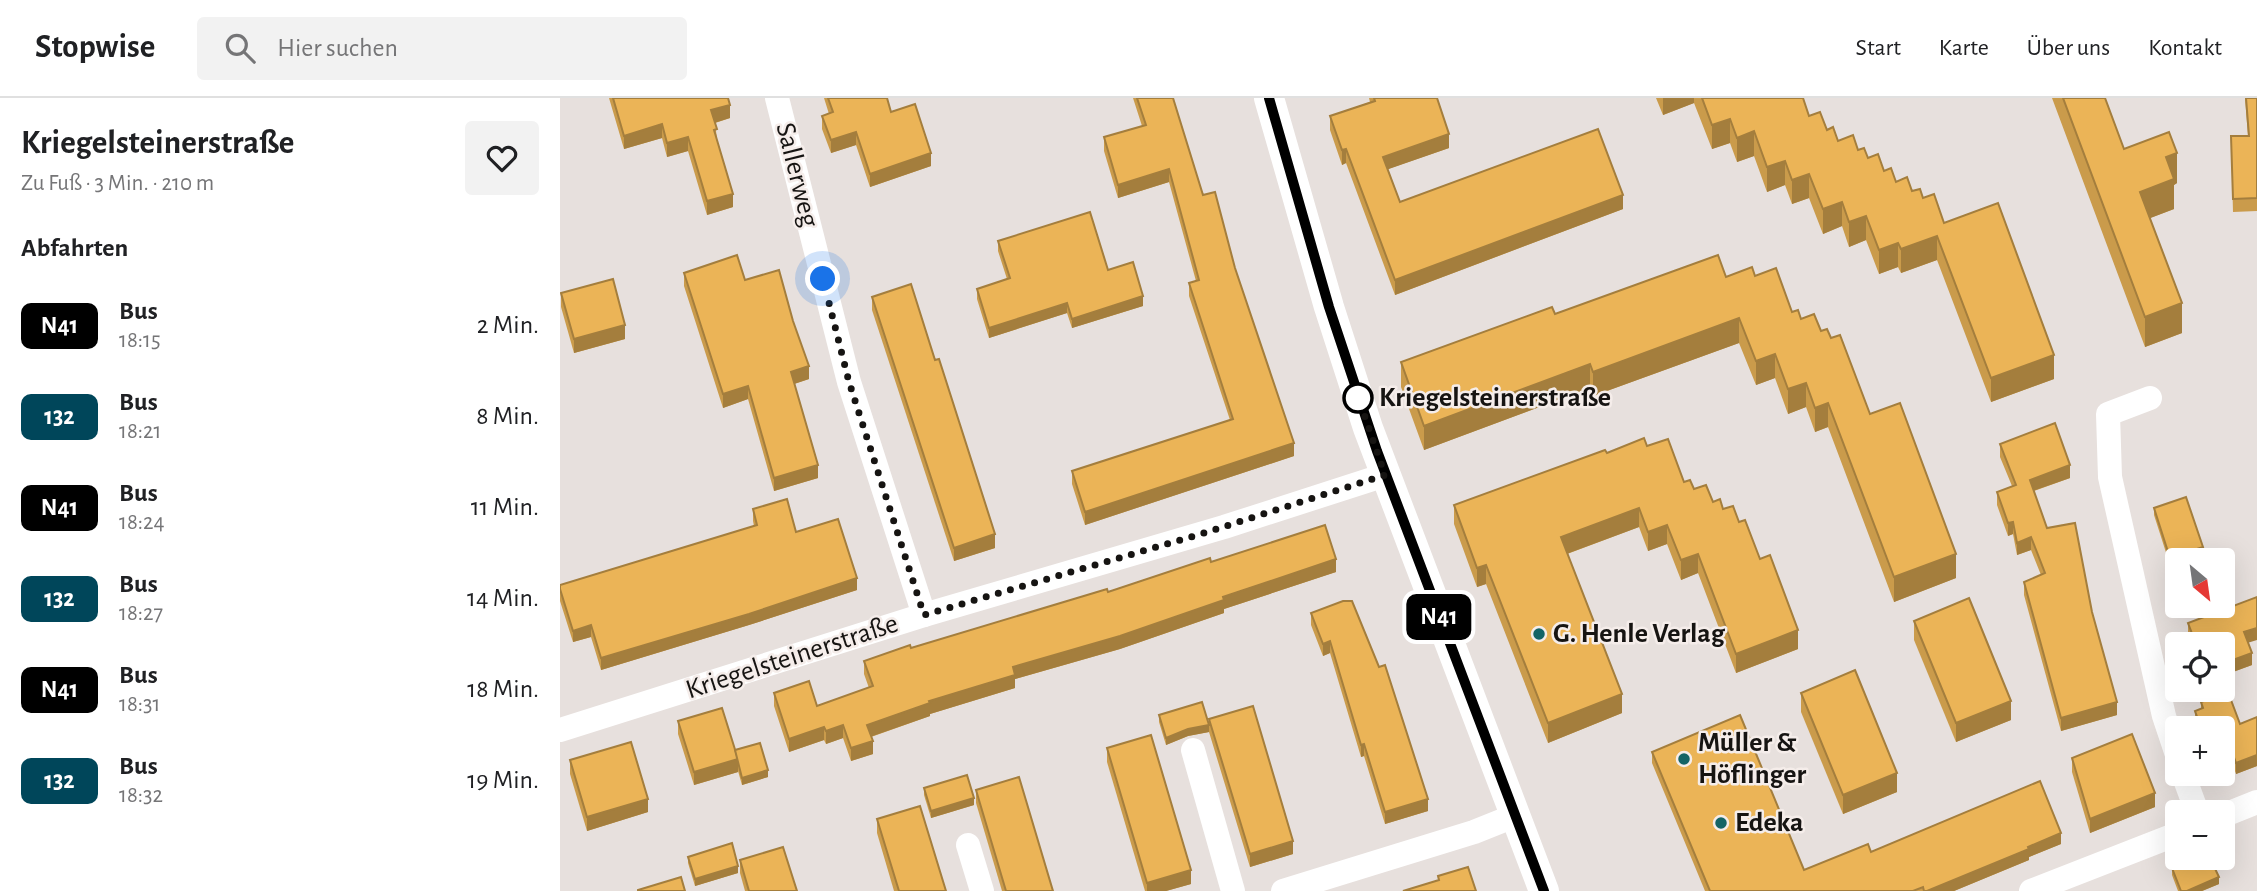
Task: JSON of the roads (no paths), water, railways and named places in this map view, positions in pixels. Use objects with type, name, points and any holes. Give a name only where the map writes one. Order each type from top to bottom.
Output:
[{"type":"street","name":"Sallerweg","points":[[777,98],[849,382],[924,615]]},
{"type":"street","points":[[1269,98],[1329,307],[1385,475],[1544,891]]},
{"type":"street","points":[[2150,398],[2108,414],[2110,477],[2165,719]]},
{"type":"street","name":"Kriegelsteinerstraße","points":[[560,730],[924,615],[1187,538],[1385,475]]},
{"type":"street","points":[[1193,750],[1233,891]]},
{"type":"street","points":[[2235,811],[2257,802]]},
{"type":"street","points":[[1283,891],[1474,832],[1514,816]]},
{"type":"street","points":[[2031,891],[2165,839]]},
{"type":"street","points":[[968,845],[982,891]]},
{"type":"place","name":"Kriegelsteinerstraße","points":[[1358,398]]},
{"type":"place","name":"G. Henle Verlag","points":[[1539,634]]},
{"type":"place","name":"Müller & Höflinger","points":[[1684,759]]},
{"type":"place","name":"Edeka","points":[[1721,823]]}]
